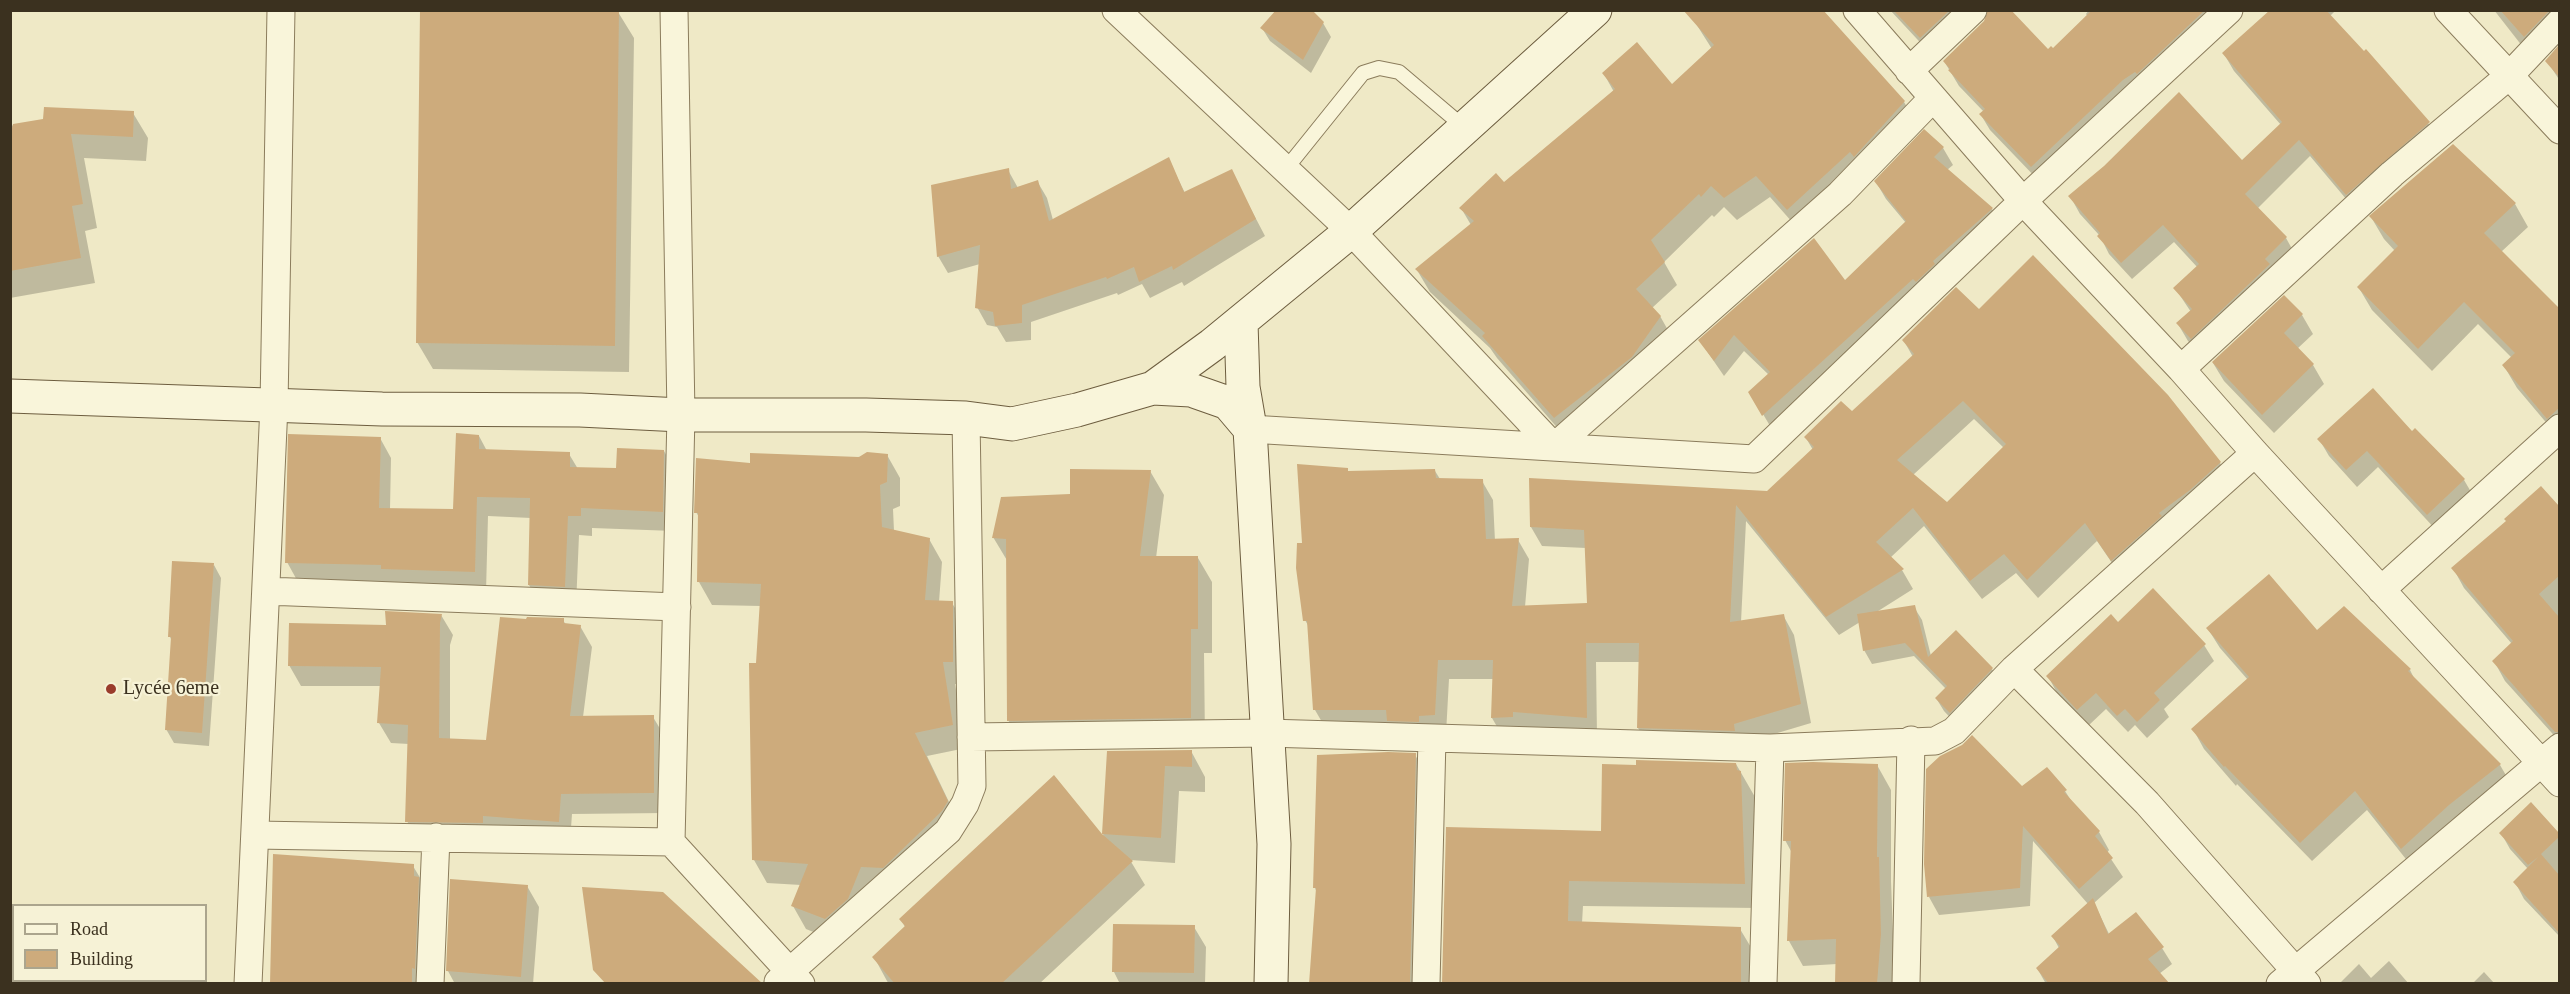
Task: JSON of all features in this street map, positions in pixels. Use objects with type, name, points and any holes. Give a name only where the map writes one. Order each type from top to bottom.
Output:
[{"type":"street","points":[[248,984],[274,405],[281,10]]},
{"type":"street","points":[[674,10],[681,415],[671,842],[790,980],[948,831],[965,804],[972,786],[966,418]]},
{"type":"street","points":[[1116,10],[1351,231],[1554,447]]},
{"type":"street","points":[[1153,388],[1241,322],[1351,231],[1595,10]]},
{"type":"street","points":[[1857,10],[2023,201],[2181,369],[2381,590],[2550,755],[2559,783]]},
{"type":"street","points":[[1909,71],[1973,10]]},
{"type":"street","points":[[10,396],[382,409],[580,410],[681,415],[866,415],[966,418],[1012,424],[1077,410],[1153,388],[1191,390],[1228,403],[1250,429],[1754,459],[2023,201],[2229,10]]},
{"type":"street","points":[[2448,10],[2559,130]]},
{"type":"street","points":[[2181,369],[2392,174],[2510,75],[2559,22]]},
{"type":"street","points":[[1554,447],[1840,194],[1932,99]]},
{"type":"street","points":[[1241,322],[1243,387],[1250,429],[1274,844],[1271,984]]},
{"type":"street","points":[[2381,590],[2559,428]]},
{"type":"street","points":[[972,737],[1267,733],[1770,748],[1935,741],[1954,731],[2014,669],[2255,453]]},
{"type":"street","points":[[266,591],[677,607]]},
{"type":"street","points":[[2014,669],[2147,803],[2294,979],[2550,755]]},
{"type":"street","points":[[1425,984],[1432,738]]},
{"type":"street","points":[[1906,984],[1911,741]]},
{"type":"street","points":[[1763,984],[1770,748]]},
{"type":"street","points":[[255,835],[671,842]]},
{"type":"street","points":[[430,984],[436,837]]},
{"type":"lane","points":[[1285,170],[1363,73],[1379,68],[1400,72],[1465,128]]},
{"type":"building","points":[[420,10],[619,10],[615,346],[416,343]]},
{"type":"building","points":[[1276,10],[1312,10],[1324,22],[1303,60],[1260,28]]},
{"type":"building","points":[[1683,10],[1823,10],[1905,101],[1854,157],[1850,152],[1787,210],[1756,176],[1724,198],[1711,186],[1701,197],[1699,194],[1651,240],[1665,262],[1636,289],[1661,316],[1632,357],[1554,418],[1482,336],[1485,333],[1415,269],[1474,221],[1459,208],[1496,173],[1504,182],[1615,89],[1602,73],[1637,42],[1672,84],[1714,45]]},
{"type":"building","points":[[1893,10],[1950,10],[1920,38]]},
{"type":"building","points":[[1988,10],[2011,10],[2048,49],[2051,46],[2053,48],[2092,10],[2205,10],[2137,74],[2135,72],[2123,80],[2031,167],[1979,114],[1985,109],[1948,70],[1950,69],[1943,61],[1984,21]]},
{"type":"building","points":[[2270,10],[2326,10],[2364,51],[2366,49],[2430,122],[2346,195],[2299,140],[2245,194],[2287,237],[2265,259],[2270,264],[2191,339],[2176,323],[2192,309],[2173,288],[2199,264],[2163,225],[2121,263],[2097,236],[2100,233],[2068,196],[2104,166],[2179,92],[2242,160],[2282,122],[2222,53]]},
{"type":"building","points":[[2500,10],[2550,10],[2524,37]]},
{"type":"building","points":[[2559,45],[2559,77],[2545,61]]},
{"type":"building","points":[[44,107],[134,111],[133,137],[71,134],[83,204],[72,206],[81,258],[10,271],[10,137],[13,124],[43,119]]},
{"type":"building","points":[[1924,129],[1944,147],[1934,157],[1993,208],[1933,261],[1935,264],[1916,282],[1913,279],[1762,416],[1748,392],[1770,372],[1734,335],[1714,361],[1698,340],[1814,238],[1845,280],[1906,221],[1874,181]]},
{"type":"building","points":[[2453,144],[2516,203],[2484,233],[2559,308],[2559,408],[2547,419],[2502,365],[2515,353],[2464,302],[2418,349],[2357,287],[2398,246],[2369,216]]},
{"type":"building","points":[[1169,157],[1184,192],[1232,169],[1256,219],[1173,270],[1172,266],[1139,282],[1134,267],[1107,279],[1106,277],[1022,305],[1022,323],[995,326],[993,312],[975,308],[980,245],[937,257],[931,185],[1009,168],[1011,189],[1038,180],[1049,221]]},
{"type":"building","points":[[2033,255],[2168,395],[2221,462],[2190,490],[2159,513],[2162,516],[2111,561],[2085,523],[2027,580],[2004,554],[1970,581],[1913,508],[1876,542],[1904,569],[1826,617],[1736,505],[1730,622],[1784,614],[1801,704],[1734,724],[1735,731],[1637,728],[1639,643],[1586,643],[1587,718],[1513,712],[1513,717],[1491,718],[1493,660],[1438,660],[1435,715],[1419,716],[1419,722],[1387,721],[1386,710],[1313,710],[1307,621],[1303,621],[1296,568],[1297,543],[1302,543],[1297,464],[1348,468],[1348,471],[1435,469],[1436,478],[1483,479],[1486,539],[1519,538],[1512,606],[1587,603],[1584,530],[1530,527],[1529,478],[1767,491],[1814,447],[1804,437],[1841,401],[1852,411],[1914,354],[1902,340],[1956,287],[1979,309]],"holes":[[[1963,401],[2006,444],[1947,502],[1897,460]]]},
{"type":"building","points":[[2284,295],[2303,314],[2284,333],[2314,364],[2262,415],[2212,362]]},
{"type":"building","points":[[2373,388],[2412,431],[2415,428],[2465,479],[2427,515],[2367,451],[2346,470],[2317,439]]},
{"type":"building","points":[[456,433],[479,435],[479,449],[570,452],[570,467],[616,468],[617,448],[664,450],[663,512],[581,508],[581,516],[568,516],[565,587],[528,585],[530,498],[477,497],[475,572],[381,569],[381,565],[285,563],[288,434],[381,437],[379,508],[453,509]]},
{"type":"building","points":[[867,452],[888,454],[887,482],[880,485],[882,527],[930,538],[925,600],[953,601],[953,662],[943,662],[953,725],[915,733],[948,801],[942,811],[883,868],[861,867],[848,899],[825,919],[791,906],[808,864],[752,860],[749,663],[756,663],[761,584],[697,582],[698,513],[694,513],[696,458],[750,463],[750,453],[859,457]]},
{"type":"building","points":[[1070,469],[1151,470],[1140,556],[1198,556],[1198,629],[1191,629],[1191,718],[1007,721],[1006,539],[992,538],[1001,497],[1070,494]]},
{"type":"building","points":[[2541,486],[2559,506],[2559,576],[2539,594],[2559,617],[2559,732],[2555,732],[2492,661],[2513,641],[2451,568],[2506,521],[2504,519]]},
{"type":"building","points":[[172,561],[214,563],[202,733],[165,730],[171,637],[168,637]]},
{"type":"building","points":[[2269,574],[2317,630],[2344,606],[2411,669],[2408,671],[2501,764],[2449,805],[2401,849],[2355,791],[2300,843],[2224,767],[2191,729],[2249,677],[2206,628]]},
{"type":"building","points":[[2153,588],[2206,644],[2154,693],[2160,700],[2137,722],[2125,709],[2117,716],[2096,693],[2077,710],[2046,676],[2111,614],[2118,622]]},
{"type":"building","points":[[1915,605],[1928,657],[1956,630],[1993,668],[1950,713],[1935,698],[1947,686],[1905,643],[1863,651],[1857,614]]},
{"type":"building","points":[[385,611],[442,614],[439,738],[486,740],[500,617],[564,618],[564,623],[581,625],[570,716],[654,715],[654,793],[561,794],[559,822],[483,816],[483,823],[405,822],[408,725],[377,723],[381,667],[288,666],[289,623],[386,625]]},
{"type":"building","points":[[1972,735],[2022,786],[2047,767],[2067,790],[2064,792],[2100,831],[2095,836],[2113,858],[2079,889],[2023,826],[2020,888],[1927,897],[1924,864],[1926,769],[1940,756],[1962,745]]},
{"type":"building","points":[[1192,750],[1192,767],[1165,766],[1161,838],[1102,834],[1107,751]]},
{"type":"building","points":[[1416,753],[1410,984],[1309,984],[1316,888],[1313,888],[1317,755]]},
{"type":"building","points":[[1636,760],[1736,763],[1737,770],[1741,771],[1745,884],[1569,881],[1568,921],[1741,927],[1741,984],[1442,984],[1446,827],[1601,831],[1602,764],[1636,765]]},
{"type":"building","points":[[1785,763],[1878,764],[1877,857],[1879,857],[1881,934],[1877,984],[1835,984],[1836,939],[1787,941],[1791,841],[1783,841]]},
{"type":"building","points":[[1054,775],[1102,834],[1133,861],[1001,984],[895,984],[872,957],[905,926],[899,919]]},
{"type":"building","points":[[2531,802],[2559,833],[2559,837],[2541,854],[2559,875],[2559,933],[2513,882],[2538,857],[2528,865],[2499,833]]},
{"type":"building","points":[[273,854],[414,864],[414,876],[419,877],[415,969],[412,968],[412,984],[270,984]]},
{"type":"building","points":[[450,879],[528,885],[521,977],[446,971]]},
{"type":"building","points":[[582,887],[663,892],[763,984],[606,984],[593,970]]},
{"type":"building","points":[[2093,898],[2108,934],[2136,912],[2164,947],[2148,959],[2170,984],[2049,984],[2036,968],[2060,946],[2051,936]]},
{"type":"building","points":[[1113,924],[1195,925],[1194,973],[1112,972]]},
{"type":"place","name":"Lycée 6eme","points":[[111,689]]}]
